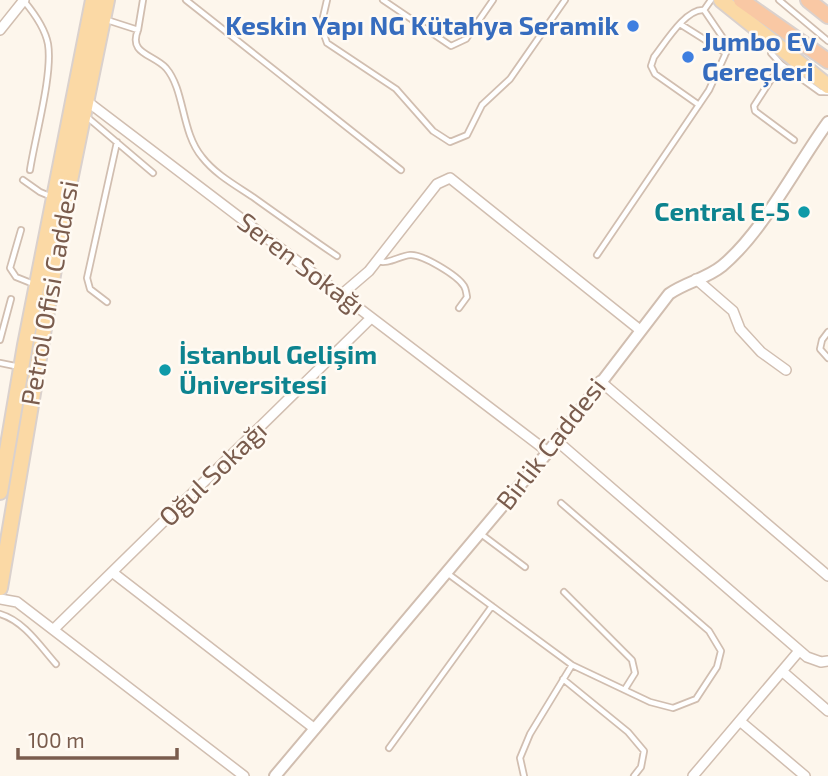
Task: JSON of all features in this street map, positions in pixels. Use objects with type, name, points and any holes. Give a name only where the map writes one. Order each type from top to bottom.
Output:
[{"type":"highway","points":[[741,0],[828,60]]},
{"type":"highway","points":[[758,0],[828,60]]},
{"type":"highway","points":[[808,0],[828,16]]},
{"type":"main road","name":"Petrol Ofisi Caddesi","points":[[0,492],[21,367],[93,0]]},
{"type":"main road","name":"Petrol Ofisi Caddesi","points":[[0,588],[64,210],[107,0]]},
{"type":"main road","points":[[721,0],[828,86]]},
{"type":"street","points":[[0,30],[24,0]]},
{"type":"street","name":"Seren Sokağı","points":[[86,109],[341,295],[548,453]]},
{"type":"street","name":"Birlik Caddesi","points":[[275,776],[548,453],[669,294],[684,284],[709,275],[744,247],[828,122]]},
{"type":"street","points":[[341,295],[377,261],[438,184],[450,178],[640,330]]},
{"type":"street","points":[[696,279],[733,311],[740,330],[761,352],[786,370]]},
{"type":"street","name":"Oğul Sokağı","points":[[54,629],[371,318]]},
{"type":"street","points":[[600,382],[828,576]]},
{"type":"street","points":[[557,441],[799,651],[807,657],[825,662]]},
{"type":"street","points":[[112,572],[315,729]]},
{"type":"street","points":[[0,600],[17,602],[244,776]]},
{"type":"street","points":[[694,776],[799,651]]},
{"type":"street","points":[[783,672],[828,711]]},
{"type":"street","points":[[741,722],[805,776]]},
{"type":"lane","points":[[24,0],[35,14],[48,45],[47,78],[30,170]]},
{"type":"lane","points":[[143,0],[134,39],[137,48],[166,69],[179,96],[189,136],[202,157],[220,175],[337,256]]},
{"type":"lane","points":[[186,0],[401,170]]},
{"type":"lane","points":[[327,0],[321,26],[327,43],[396,89],[433,131],[450,142],[467,135],[482,105],[510,79],[565,0]]},
{"type":"lane","points":[[383,0],[451,46],[466,38],[493,0]]},
{"type":"lane","points":[[704,10],[711,0]]},
{"type":"lane","points":[[779,0],[828,39]]},
{"type":"lane","points":[[597,255],[699,105],[709,90],[726,53],[723,38],[704,10],[696,9],[680,24],[654,57],[651,66],[655,74],[699,105]]},
{"type":"lane","points":[[103,18],[138,30]]},
{"type":"lane","points":[[680,24],[726,53]]},
{"type":"lane","points":[[771,41],[771,53],[781,64],[820,92],[828,92]]},
{"type":"lane","points":[[781,64],[754,106],[755,111],[794,140]]},
{"type":"lane","points":[[86,109],[117,142],[153,173]]},
{"type":"lane","points":[[107,302],[90,289],[88,278],[117,142]]},
{"type":"lane","points":[[23,180],[40,192],[54,197]]},
{"type":"lane","points":[[22,230],[10,268],[16,277],[37,285]]},
{"type":"lane","points":[[377,261],[382,263],[408,255],[420,255],[465,287],[467,296],[459,308]]},
{"type":"lane","points":[[0,340],[11,299]]},
{"type":"lane","points":[[828,332],[820,349],[828,359]]},
{"type":"lane","points":[[0,363],[21,367]]},
{"type":"lane","points":[[446,572],[572,665],[650,702],[673,708],[696,699],[717,667],[721,651],[709,631],[561,503]]},
{"type":"lane","points":[[480,533],[525,567]]},
{"type":"lane","points":[[564,592],[632,660],[635,673],[625,690]]},
{"type":"lane","points":[[389,748],[492,607]]},
{"type":"lane","points":[[0,614],[11,617],[23,627],[56,664]]},
{"type":"lane","points":[[524,776],[520,758],[525,746],[572,665]]},
{"type":"lane","points":[[563,678],[628,732],[644,751],[641,767],[634,776]]},
{"type":"place","name":"Keskin Yapı NG Kütahya Seramik","points":[[633,26]]},
{"type":"place","name":"Jumbo Ev Gereçleri","points":[[688,57]]},
{"type":"place","name":"Central E-5","points":[[804,212]]},
{"type":"place","name":"İstanbul Gelişim Üniversitesi","points":[[165,370]]}]
